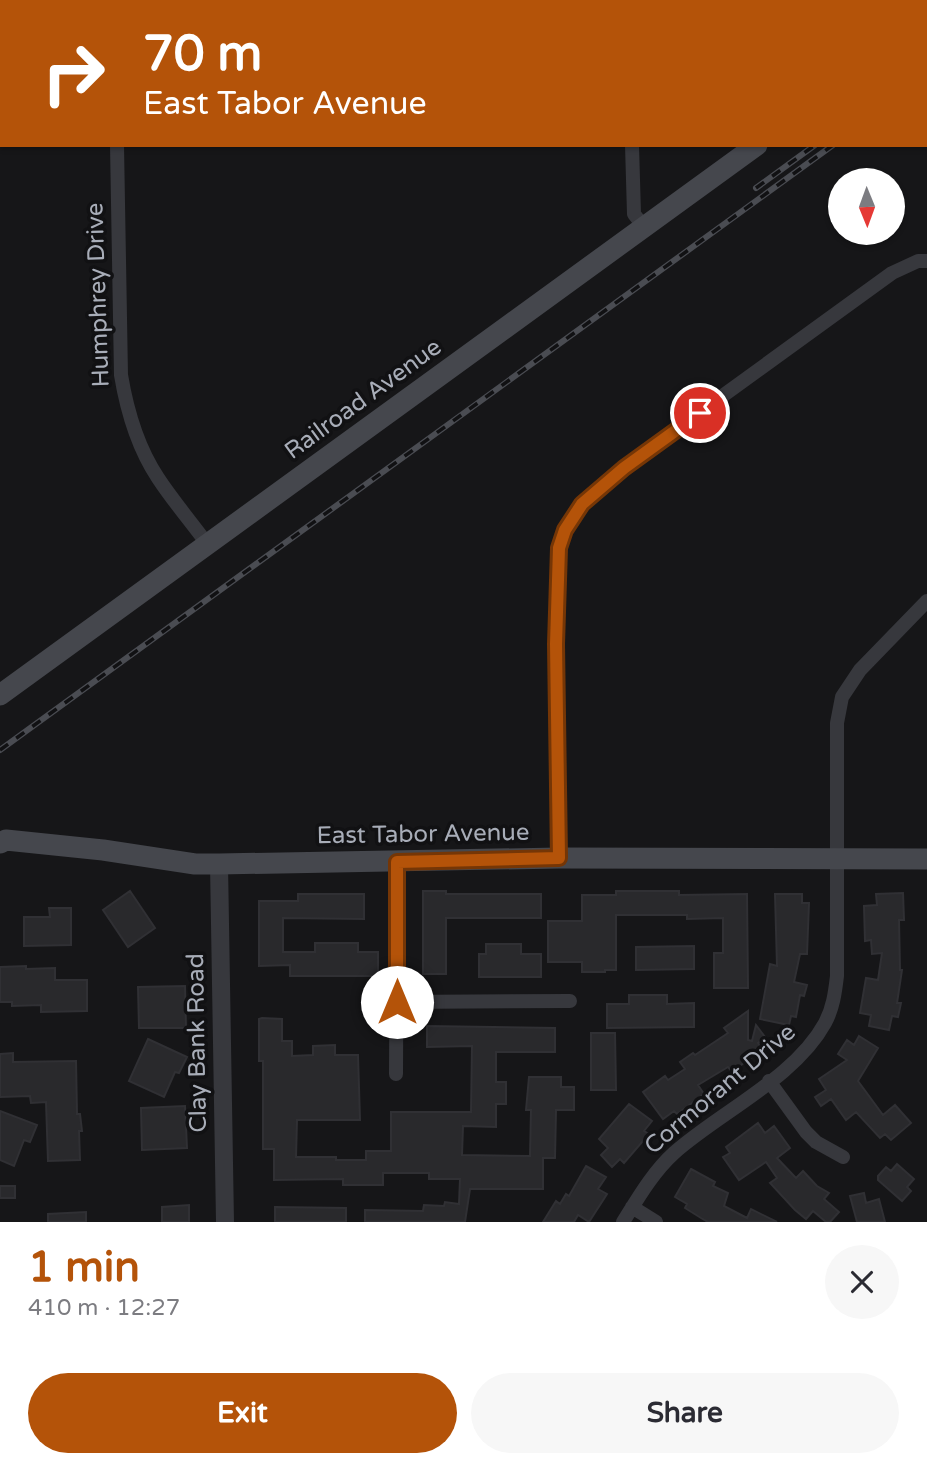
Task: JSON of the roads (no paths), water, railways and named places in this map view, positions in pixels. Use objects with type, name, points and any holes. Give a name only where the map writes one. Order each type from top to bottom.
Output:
[{"type":"main road","name":"Railroad Avenue","points":[[0,695],[754,147]]},
{"type":"main road","name":"East Tabor Avenue","points":[[2,839],[195,864],[559,858],[927,859]]},
{"type":"street","name":"Humphrey Drive","points":[[117,147],[121,375],[126,405],[139,440],[158,478],[208,545]]},
{"type":"street","points":[[632,147],[634,214],[644,227]]},
{"type":"street","points":[[559,858],[557,566],[559,548],[569,523],[582,504],[624,468],[892,273],[918,261],[927,261]]},
{"type":"street","name":"Cormorant Drive","points":[[623,1222],[657,1170],[675,1152],[769,1082],[809,1047],[826,1021],[835,999],[837,723],[842,697],[860,670],[927,601]]},
{"type":"street","points":[[396,1074],[397,862]]},
{"type":"street","name":"Clay Bank Road","points":[[219,864],[225,1222]]},
{"type":"street","points":[[397,1002],[570,1001]]},
{"type":"street","points":[[769,1082],[806,1132],[816,1142],[843,1157]]},
{"type":"street","points":[[632,1207],[656,1222]]},
{"type":"railway","points":[[756,188],[812,147]]},
{"type":"railway","points":[[0,750],[830,147]]}]
